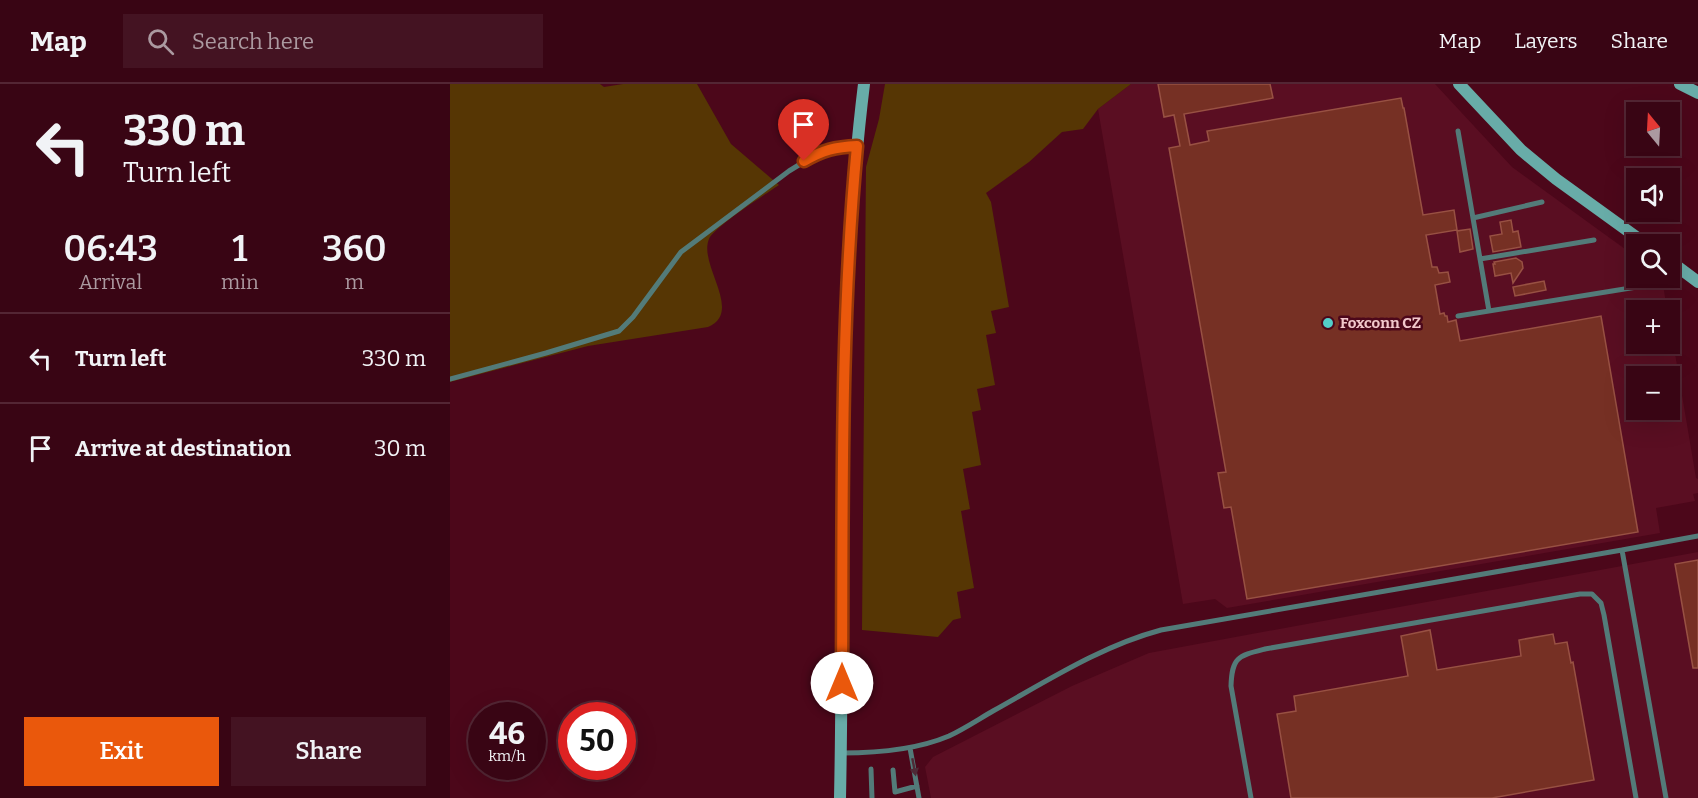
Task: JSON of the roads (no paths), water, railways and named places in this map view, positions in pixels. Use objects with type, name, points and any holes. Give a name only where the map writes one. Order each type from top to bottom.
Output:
[{"type":"main road","points":[[840,798],[844,333],[850,218],[864,84]]},
{"type":"main road","points":[[1459,84],[1521,150],[1556,179],[1632,234]]},
{"type":"main road","points":[[1680,84],[1698,93]]},
{"type":"main road","points":[[1680,268],[1698,282]]},
{"type":"lane","points":[[1458,131],[1489,311]]},
{"type":"lane","points":[[450,378],[619,331],[633,317],[681,252],[789,171],[820,152],[832,148],[857,146]]},
{"type":"lane","points":[[1473,218],[1542,202]]},
{"type":"lane","points":[[1480,260],[1594,240]]},
{"type":"lane","points":[[1458,316],[1631,288]]},
{"type":"lane","points":[[841,753],[873,753],[910,748],[949,736],[1096,655],[1151,633],[1698,536]]},
{"type":"lane","points":[[1622,550],[1666,798]]},
{"type":"lane","points":[[1251,798],[1231,686],[1232,667],[1240,657],[1265,649],[1580,594],[1592,594],[1601,603],[1604,615],[1636,798]]},
{"type":"lane","points":[[910,748],[919,798]]},
{"type":"lane","points":[[872,770],[872,798]]},
{"type":"lane","points":[[893,770],[895,795],[917,786]]},
{"type":"place","name":"Foxconn CZ","points":[[1328,323]]}]
